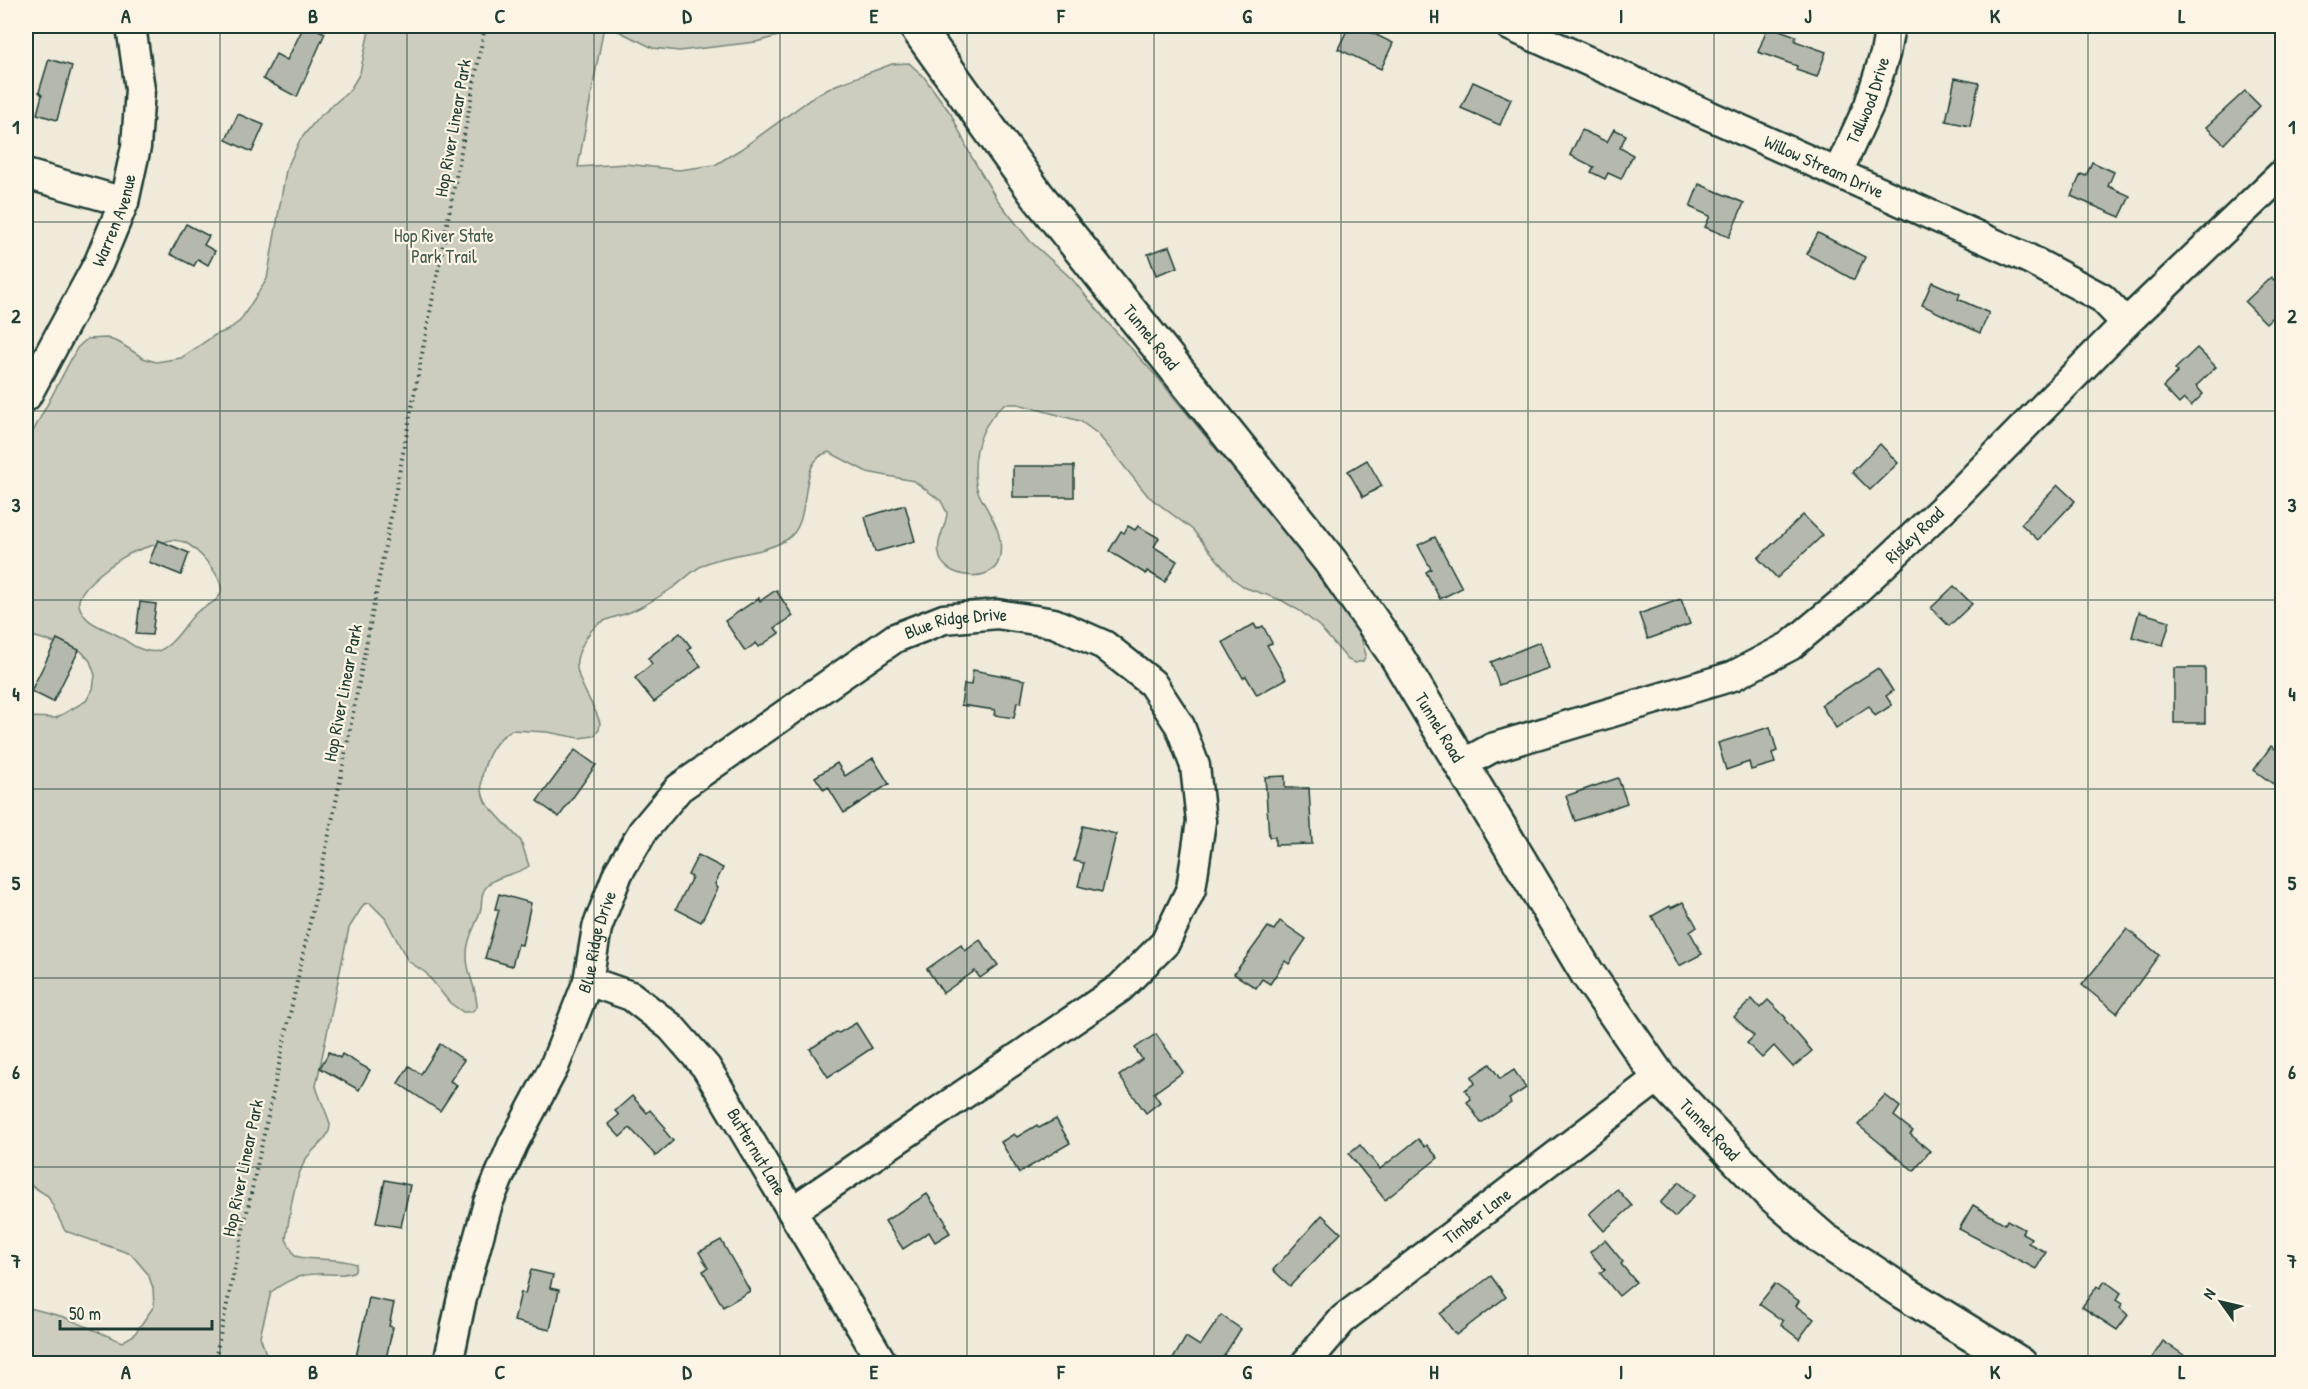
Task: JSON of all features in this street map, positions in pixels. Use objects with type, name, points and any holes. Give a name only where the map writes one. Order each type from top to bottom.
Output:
[{"type":"main road","name":"Tunnel Road","points":[[916,26],[1037,195],[1330,561],[1397,657],[1587,973],[1659,1077],[1769,1192],[1823,1239],[1903,1292],[2020,1364]]},
{"type":"street","name":"Warren Avenue","points":[[26,397],[99,262],[124,202],[136,147],[140,89],[131,26]]},
{"type":"street","name":"Willow Stream Drive","points":[[1510,26],[2029,259],[2102,298],[2127,323]]},
{"type":"street","name":"Tallwood Drive","points":[[1838,172],[1869,105],[1885,54],[1890,26]]},
{"type":"street","points":[[26,174],[124,202]]},
{"type":"street","name":"Risley Road","points":[[1461,765],[1492,748],[1733,676],[1790,646],[1851,595],[1954,498],[2127,323],[2283,174]]},
{"type":"street","name":"Blue Ridge Drive","points":[[448,1364],[461,1302],[488,1203],[513,1144],[554,1067],[588,981],[597,928],[618,873],[643,831],[679,788],[895,638],[944,619],[997,614],[1054,623],[1104,645],[1152,683],[1180,726],[1195,766],[1201,821],[1191,889],[1165,942],[1120,988],[792,1211]]},
{"type":"street","name":"Butternut Lane","points":[[588,981],[631,996],[671,1027],[706,1067],[883,1364]]},
{"type":"street","name":"Timber Lane","points":[[1305,1364],[1344,1318],[1659,1077]]},
{"type":"path","name":"Hop River Linear Park","points":[[214,1364],[335,807],[485,26]]},
{"type":"green space","name":"Hop River State Park Trail","points":[[370,26],[604,26],[578,167],[626,164],[679,170],[715,165],[815,96],[836,85],[892,64],[909,63],[924,77],[951,114],[971,156],[996,198],[1030,241],[1072,279],[1257,494],[1348,611],[1366,655],[1363,661],[1355,663],[1348,660],[1319,626],[1300,611],[1281,600],[1246,588],[1233,579],[1193,530],[1148,496],[1098,434],[1080,421],[1018,404],[1004,404],[991,418],[979,442],[975,459],[975,481],[998,533],[1001,550],[995,568],[978,575],[957,573],[942,562],[938,549],[947,513],[941,501],[914,481],[867,472],[829,452],[818,458],[812,467],[800,520],[795,531],[786,540],[757,551],[707,563],[650,602],[601,622],[590,632],[580,651],[577,667],[582,684],[600,723],[599,730],[594,736],[579,738],[547,732],[512,730],[497,743],[491,752],[483,773],[483,794],[486,803],[521,841],[529,866],[491,882],[482,896],[481,908],[467,950],[467,963],[477,1007],[471,1012],[463,1012],[450,1003],[426,973],[408,961],[385,918],[370,903],[364,904],[349,928],[316,1086],[330,1125],[329,1130],[306,1159],[298,1178],[286,1239],[295,1256],[356,1264],[355,1271],[298,1277],[271,1292],[260,1336],[269,1363],[26,1363],[26,1307],[64,1317],[122,1342],[134,1335],[154,1306],[153,1288],[148,1274],[131,1254],[65,1231],[48,1196],[26,1182],[26,717],[56,718],[86,701],[93,689],[95,675],[90,661],[81,651],[26,634],[26,445],[77,348],[87,339],[107,338],[120,343],[143,358],[156,362],[181,358],[240,321],[267,279],[286,170],[300,140],[317,119],[350,90],[360,73]],"holes":[[[171,540],[184,542],[202,557],[214,571],[221,586],[221,592],[214,601],[197,612],[170,644],[158,651],[144,650],[85,617],[79,605],[80,598],[91,582],[129,554]]]},
{"type":"green space","points":[[608,26],[815,26],[756,42],[679,51],[653,48]]},
{"type":"building","points":[[304,26],[325,33],[297,97],[263,79],[276,54],[287,60]]},
{"type":"building","points":[[1349,26],[1358,26],[1393,43],[1381,69],[1338,49]]},
{"type":"building","points":[[1768,26],[1796,36],[1795,41],[1826,52],[1817,77],[1796,70],[1797,66],[1758,52]]},
{"type":"building","points":[[49,59],[72,66],[57,120],[37,114],[42,95],[39,92]]},
{"type":"building","points":[[1955,78],[1979,83],[1970,126],[1946,121]]},
{"type":"building","points":[[1473,82],[1511,99],[1500,125],[1461,108]]},
{"type":"building","points":[[2245,91],[2260,106],[2224,144],[2206,127]]},
{"type":"building","points":[[238,114],[264,125],[252,152],[226,140]]},
{"type":"building","points":[[1614,129],[1626,135],[1620,148],[1633,155],[1621,179],[1608,173],[1605,179],[1591,172],[1594,167],[1570,155],[1582,130],[1607,142]]},
{"type":"building","points":[[2092,162],[2114,172],[2108,186],[2130,196],[2120,217],[2071,196],[2081,174],[2086,176]]},
{"type":"building","points":[[1699,184],[1744,203],[1729,237],[1705,227],[1710,216],[1690,207]]},
{"type":"building","points":[[186,224],[209,236],[204,245],[215,251],[208,265],[198,259],[194,266],[170,254]]},
{"type":"building","points":[[1818,233],[1865,257],[1854,280],[1807,254]]},
{"type":"building","points":[[1170,246],[1178,267],[1156,275],[1148,254]]},
{"type":"building","points":[[2283,272],[2283,307],[2266,323],[2245,302],[2271,277],[2274,280]]},
{"type":"building","points":[[1932,282],[1960,294],[1958,299],[1989,313],[1980,333],[1922,305]]},
{"type":"building","points":[[2197,348],[2216,367],[2196,386],[2203,394],[2191,406],[2184,399],[2179,404],[2163,387],[2178,372],[2175,369]]},
{"type":"building","points":[[1880,444],[1898,463],[1870,490],[1852,472]]},
{"type":"building","points":[[1367,460],[1382,486],[1363,497],[1348,471]]},
{"type":"building","points":[[1013,466],[1074,466],[1074,497],[1013,497]]},
{"type":"building","points":[[2058,485],[2075,501],[2038,540],[2021,524]]},
{"type":"building","points":[[905,505],[915,541],[875,552],[865,517]]},
{"type":"building","points":[[1803,515],[1823,535],[1777,578],[1758,558]]},
{"type":"building","points":[[1128,526],[1135,530],[1138,526],[1159,538],[1154,547],[1177,561],[1165,582],[1147,571],[1146,574],[1109,551],[1121,531],[1124,533]]},
{"type":"building","points":[[1435,537],[1462,588],[1440,599],[1426,572],[1431,569],[1418,545]]},
{"type":"building","points":[[158,540],[189,553],[181,575],[149,562]]},
{"type":"building","points":[[1954,586],[1972,604],[1949,626],[1931,608]]},
{"type":"building","points":[[776,590],[793,616],[775,628],[779,633],[759,647],[756,643],[745,651],[725,621],[759,598],[760,601]]},
{"type":"building","points":[[1681,599],[1690,624],[1648,639],[1639,614]]},
{"type":"building","points":[[140,602],[156,604],[152,635],[136,634]]},
{"type":"building","points":[[2139,612],[2170,621],[2163,645],[2132,637]]},
{"type":"building","points":[[1254,624],[1257,629],[1263,626],[1272,643],[1267,645],[1286,679],[1257,695],[1246,676],[1243,678],[1223,642]]},
{"type":"building","points":[[680,633],[691,647],[688,650],[701,666],[654,702],[635,678],[652,664],[648,658]]},
{"type":"building","points":[[57,639],[79,650],[53,702],[31,691]]},
{"type":"building","points":[[1540,642],[1549,668],[1499,685],[1491,662]]},
{"type":"building","points":[[1878,668],[1893,691],[1886,696],[1892,705],[1875,716],[1869,706],[1836,728],[1821,705]]},
{"type":"building","points":[[2174,668],[2205,668],[2205,723],[2174,723]]},
{"type":"building","points":[[973,670],[1025,680],[1021,703],[1017,702],[1014,718],[994,715],[995,710],[961,705],[964,684],[971,685]]},
{"type":"building","points":[[1770,727],[1777,751],[1772,753],[1775,763],[1751,770],[1749,762],[1726,770],[1718,743]]},
{"type":"building","points":[[2271,746],[2283,754],[2283,791],[2254,770]]},
{"type":"building","points":[[575,750],[596,765],[559,817],[537,801]]},
{"type":"building","points":[[873,758],[889,784],[844,813],[828,787],[824,790],[815,777],[837,763],[845,776]]},
{"type":"building","points":[[1285,776],[1285,788],[1309,788],[1312,844],[1275,845],[1275,837],[1269,837],[1265,777]]},
{"type":"building","points":[[1618,778],[1627,803],[1575,821],[1566,796]]},
{"type":"building","points":[[1083,826],[1116,834],[1102,892],[1078,886],[1084,863],[1074,861]]},
{"type":"building","points":[[698,855],[723,868],[715,884],[718,888],[701,922],[676,909],[692,877],[688,875]]},
{"type":"building","points":[[499,894],[531,903],[522,945],[518,944],[512,966],[485,958],[499,910],[495,909]]},
{"type":"building","points":[[1683,902],[1697,927],[1690,932],[1702,954],[1679,966],[1652,916]]},
{"type":"building","points":[[1280,921],[1306,939],[1289,964],[1285,961],[1270,984],[1262,979],[1256,988],[1234,974],[1268,927],[1274,930]]},
{"type":"building","points":[[2127,929],[2159,955],[2117,1013],[2082,985]]},
{"type":"building","points":[[980,940],[998,965],[980,978],[975,971],[943,993],[927,969],[961,945],[965,951]]},
{"type":"building","points":[[1752,999],[1760,1008],[1768,1000],[1786,1018],[1785,1020],[1812,1051],[1793,1067],[1774,1046],[1762,1058],[1747,1043],[1754,1036],[1734,1017]]},
{"type":"building","points":[[856,1023],[872,1048],[828,1077],[810,1049],[836,1032],[839,1033]]},
{"type":"building","points":[[1156,1034],[1183,1072],[1154,1093],[1160,1102],[1146,1113],[1119,1076],[1142,1059],[1135,1048]]},
{"type":"building","points":[[440,1044],[464,1060],[450,1081],[457,1085],[440,1111],[398,1083],[409,1066],[421,1074]]},
{"type":"building","points":[[329,1052],[340,1058],[342,1054],[370,1070],[359,1090],[320,1068]]},
{"type":"building","points":[[1490,1064],[1500,1079],[1514,1070],[1526,1088],[1509,1099],[1511,1103],[1481,1123],[1467,1102],[1471,1099],[1465,1090],[1475,1083],[1471,1077]]},
{"type":"building","points":[[1885,1095],[1900,1107],[1894,1116],[1913,1131],[1910,1134],[1930,1151],[1914,1171],[1858,1125]]},
{"type":"building","points":[[632,1096],[647,1113],[650,1110],[666,1128],[664,1130],[673,1141],[656,1156],[630,1128],[620,1137],[608,1124],[619,1115],[615,1111]]},
{"type":"building","points":[[1056,1119],[1070,1143],[1019,1173],[1001,1142],[1014,1134],[1017,1137],[1037,1125],[1039,1128]]},
{"type":"building","points":[[1418,1139],[1425,1147],[1427,1145],[1438,1158],[1385,1200],[1349,1154],[1360,1145],[1380,1169]]},
{"type":"building","points":[[385,1180],[410,1185],[401,1227],[376,1223]]},
{"type":"building","points":[[1679,1182],[1694,1196],[1675,1217],[1660,1203]]},
{"type":"building","points":[[1617,1189],[1632,1206],[1604,1231],[1589,1214]]},
{"type":"building","points":[[927,1194],[947,1224],[945,1225],[950,1233],[935,1242],[929,1232],[903,1249],[885,1221]]},
{"type":"building","points":[[1973,1205],[2005,1224],[2007,1220],[2024,1229],[2022,1233],[2031,1238],[2028,1243],[2046,1252],[2036,1269],[1959,1229]]},
{"type":"building","points":[[1322,1215],[1341,1233],[1290,1286],[1273,1270]]},
{"type":"building","points":[[721,1240],[750,1291],[723,1307],[703,1271],[708,1268],[699,1252]]},
{"type":"building","points":[[1605,1240],[1636,1282],[1619,1296],[1600,1273],[1605,1270],[1590,1252]]},
{"type":"building","points":[[531,1270],[553,1275],[550,1288],[559,1290],[550,1330],[514,1321],[521,1292],[525,1294]]},
{"type":"building","points":[[1491,1276],[1506,1297],[1456,1335],[1440,1314]]},
{"type":"building","points":[[2105,1281],[2121,1293],[2116,1300],[2122,1304],[2120,1308],[2128,1315],[2117,1330],[2082,1307],[2097,1286],[2100,1288]]},
{"type":"building","points":[[1775,1284],[1799,1301],[1796,1306],[1814,1319],[1799,1339],[1781,1325],[1783,1321],[1759,1304]]},
{"type":"building","points":[[369,1298],[394,1303],[389,1326],[393,1327],[385,1363],[356,1357]]},
{"type":"building","points":[[1221,1315],[1241,1329],[1221,1360],[1228,1364],[1170,1364],[1186,1337],[1200,1346]]},
{"type":"building","points":[[2163,1341],[2197,1364],[2148,1364]]}]
